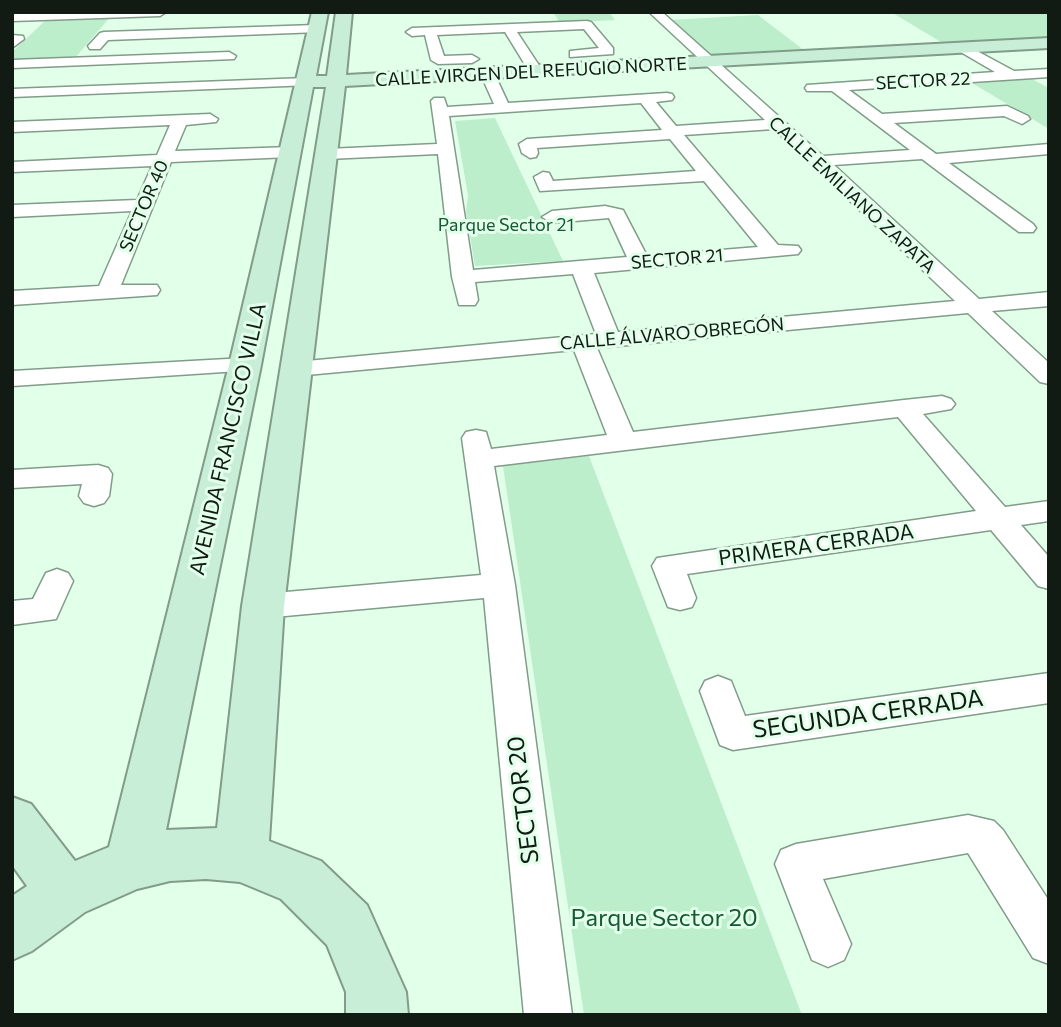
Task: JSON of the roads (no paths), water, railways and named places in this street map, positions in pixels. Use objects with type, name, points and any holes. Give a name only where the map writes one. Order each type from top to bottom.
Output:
[{"type":"street","points":[[12,17],[160,12]]},
{"type":"street","points":[[548,12],[556,26]]},
{"type":"street","name":"CALLE EMILIANO ZAPATA","points":[[655,12],[819,161],[1049,377]]},
{"type":"street","points":[[95,46],[104,36],[327,18]]},
{"type":"street","name":"AVENIDA FRANCISCO VILLA","points":[[241,856],[263,606],[327,155],[320,82],[327,18]]},
{"type":"street","points":[[412,32],[587,25],[608,52],[575,54]]},
{"type":"street","points":[[12,79],[20,63],[222,57],[228,27]]},
{"type":"street","points":[[509,28],[537,73]]},
{"type":"street","points":[[430,31],[438,60],[472,59]]},
{"type":"street","points":[[12,39],[18,39],[12,44]]},
{"type":"street","name":"CALLE VIRGEN DEL REFUGIO NORTE","points":[[15,99],[30,92],[537,73],[1049,43]]},
{"type":"street","name":"SECTOR 22","points":[[964,48],[1012,76]]},
{"type":"street","name":"SECTOR 22","points":[[812,88],[1049,73]]},
{"type":"street","points":[[488,75],[503,108]]},
{"type":"street","name":"AVENIDA FRANCISCO VILLA","points":[[132,864],[291,152],[320,82]]},
{"type":"street","name":"SECTOR 22","points":[[834,86],[1026,228]]},
{"type":"street","points":[[467,300],[441,106],[503,108],[667,97]]},
{"type":"street","name":"SECTOR 21","points":[[463,277],[781,251],[709,175],[645,99]]},
{"type":"street","points":[[876,119],[1007,111],[1022,119]]},
{"type":"street","points":[[12,127],[210,118]]},
{"type":"street","name":"SECTOR 40","points":[[107,293],[180,120]]},
{"type":"street","points":[[530,153],[527,144],[777,124]]},
{"type":"street","points":[[327,155],[446,149]]},
{"type":"street","points":[[819,161],[1049,149]]},
{"type":"street","points":[[12,167],[291,152]]},
{"type":"street","points":[[543,177],[546,187],[709,175]]},
{"type":"street","points":[[12,211],[145,205]]},
{"type":"street","points":[[552,217],[605,212],[616,214],[640,262]]},
{"type":"street","points":[[1001,230],[1049,226]]},
{"type":"street","points":[[581,267],[610,340]]},
{"type":"street","points":[[12,298],[149,290]]},
{"type":"street","name":"CALLE ÁLVARO OBREGÓN","points":[[296,369],[1049,299]]},
{"type":"street","points":[[583,342],[624,443]]},
{"type":"street","points":[[12,379],[245,365]]},
{"type":"street","name":"SECTOR 20","points":[[548,1015],[499,585],[478,449],[624,443],[942,404]]},
{"type":"street","points":[[904,408],[1049,578]]},
{"type":"street","points":[[12,479],[98,474],[94,496]]},
{"type":"street","points":[[998,519],[1049,511]]},
{"type":"street","name":"PRIMERA CERRADA","points":[[681,598],[668,566],[998,519]]},
{"type":"street","points":[[12,613],[44,610],[57,581]]},
{"type":"street","points":[[263,606],[499,585]]},
{"type":"street","name":"SEGUNDA CERRADA","points":[[718,691],[733,734],[1049,688]]},
{"type":"street","points":[[12,821],[65,893]]},
{"type":"street","points":[[828,944],[796,864],[968,834],[979,835],[988,844],[1049,942]]},
{"type":"street","points":[[12,931],[65,893],[132,864],[170,855],[206,853],[241,856],[300,880],[347,925],[376,992],[377,1015]]},
{"type":"park label","name":"Parque Sector 21","points":[[506,225]]},
{"type":"park label","name":"Parque Sector 20","points":[[664,918]]}]
